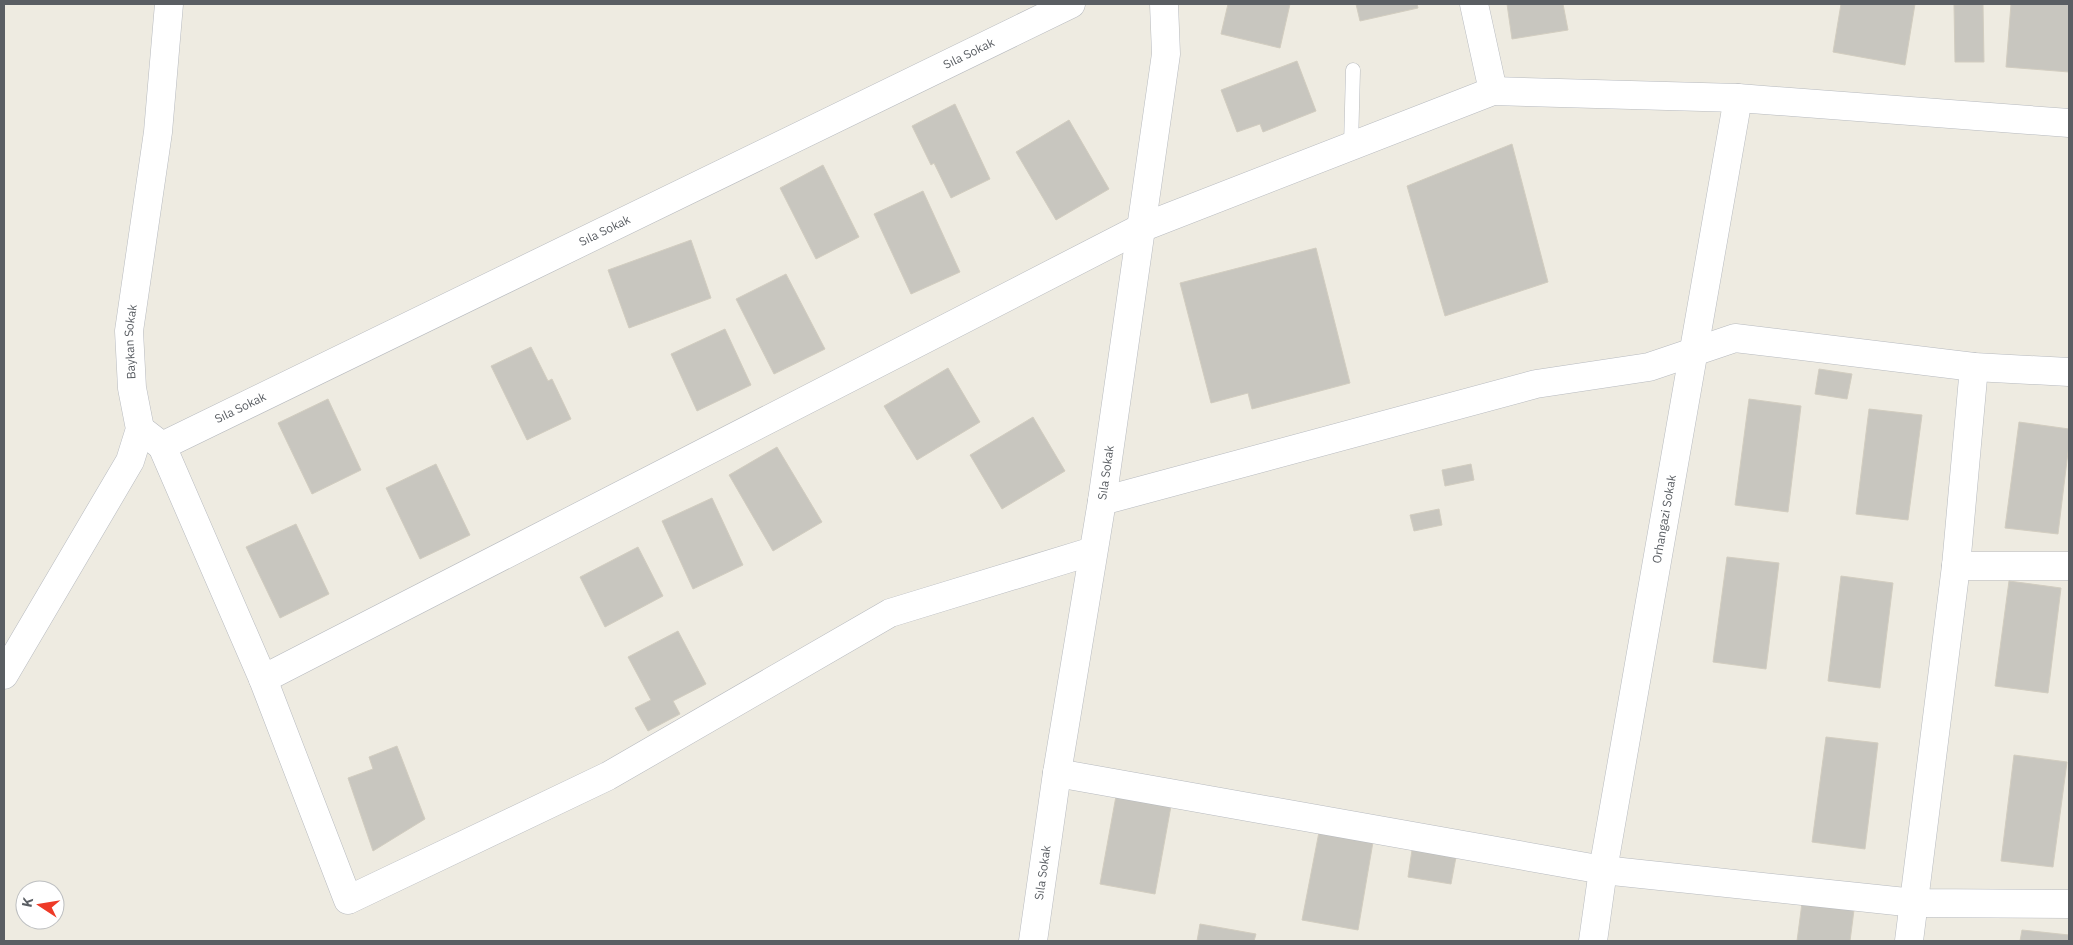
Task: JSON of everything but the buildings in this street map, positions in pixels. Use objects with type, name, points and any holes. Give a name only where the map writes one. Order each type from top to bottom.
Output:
[{"type":"street","name":"Baykan Sokak","points":[[4,675],[130,461],[140,429],[132,388],[129,331],[158,132],[170,4]]},
{"type":"street","name":"Sıla Sokak","points":[[162,446],[1071,4]]},
{"type":"street","name":"Sıla Sokak","points":[[1033,941],[1057,773],[1102,501],[1166,54],[1164,4]]},
{"type":"street","points":[[1474,4],[1493,91]]},
{"type":"street","points":[[263,679],[1141,228],[1493,91],[1738,98],[2069,123]]},
{"type":"street","name":"Orhangazi Sokak","points":[[1593,941],[1603,870],[1738,98]]},
{"type":"street","points":[[1102,501],[1536,384],[1649,367],[1735,338],[1974,367],[2069,372]]},
{"type":"street","points":[[1910,941],[1956,566],[1974,367]]},
{"type":"street","points":[[140,429],[162,446],[263,679],[348,900],[608,776],[890,613],[1093,552]]},
{"type":"street","points":[[1956,566],[2069,566]]},
{"type":"street","points":[[1057,773],[1603,870],[1914,903],[2069,904]]},
{"type":"lane","points":[[1351,146],[1354,70]]}]
